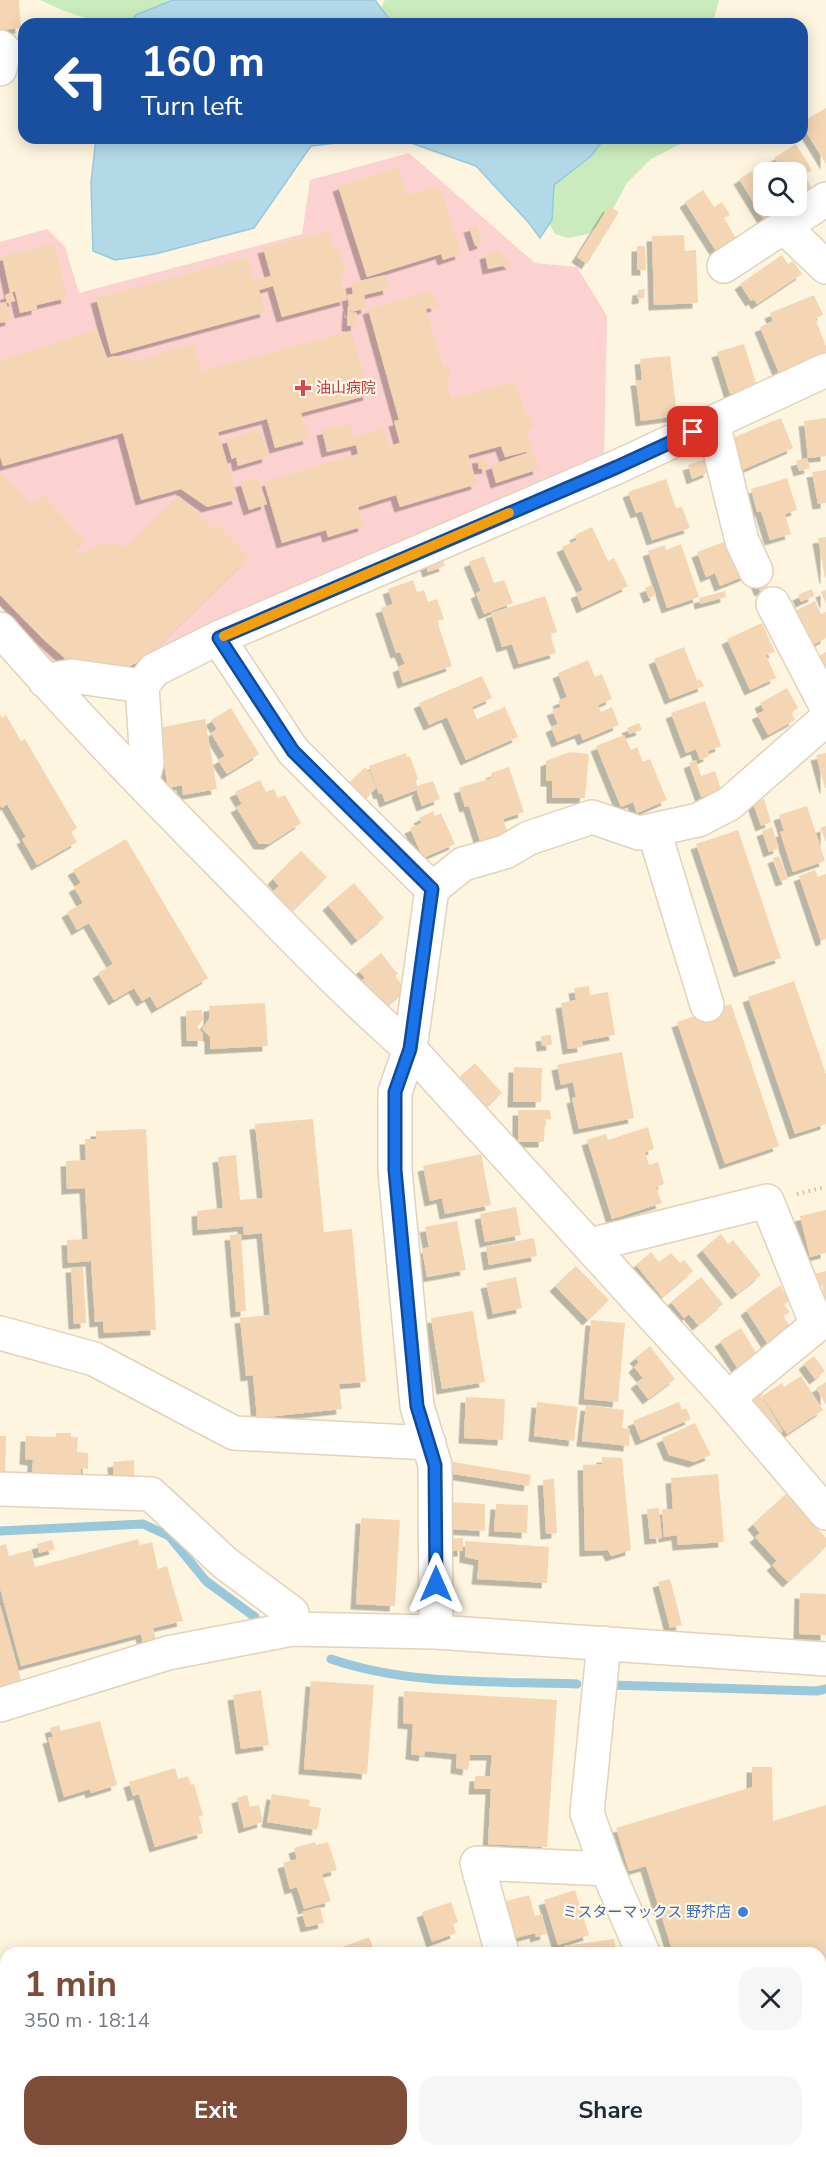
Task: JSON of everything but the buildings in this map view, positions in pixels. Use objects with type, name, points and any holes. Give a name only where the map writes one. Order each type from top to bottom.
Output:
[{"type":"street","points":[[0,47],[4,50],[0,69]]},
{"type":"street","points":[[724,266],[826,199]]},
{"type":"street","points":[[784,227],[826,267]]},
{"type":"street","points":[[142,783],[147,763],[142,686],[154,670],[219,638],[606,472],[826,370]]},
{"type":"street","points":[[713,423],[742,541],[756,571]]},
{"type":"street","points":[[773,604],[826,706]]},
{"type":"street","points":[[0,629],[45,681],[142,783],[358,1004],[410,1049],[728,1398],[826,1513]]},
{"type":"street","points":[[219,638],[293,751],[432,889]]},
{"type":"street","points":[[45,681],[72,676],[142,686]]},
{"type":"street","points":[[436,1632],[435,1465],[417,1406],[395,1170],[395,1092],[410,1049],[432,889],[463,864],[505,852],[529,838],[592,818],[639,833],[698,820],[729,804],[826,719]]},
{"type":"street","points":[[654,831],[706,1005]]},
{"type":"street","points":[[590,1245],[767,1202],[817,1325],[728,1398]]},
{"type":"street","points":[[0,1333],[94,1359],[234,1433],[429,1443]]},
{"type":"street","points":[[0,1489],[151,1494],[225,1563],[292,1613],[292,1629]]},
{"type":"street","points":[[0,1706],[168,1653],[292,1629],[436,1632],[826,1659]]},
{"type":"street","points":[[604,1643],[587,1813],[607,1869],[640,1947]]},
{"type":"street","points":[[500,1947],[477,1863],[607,1869]]},
{"type":"shaded area","name":"油山病院","points":[[409,153],[535,263],[577,267],[607,316],[604,459],[118,676],[101,677],[53,662],[0,605],[0,242],[47,229],[65,247],[79,293],[302,234],[310,180]]},
{"type":"green space","points":[[40,0],[194,0],[155,18],[86,18]]},
{"type":"green space","points":[[385,0],[719,0],[714,18],[376,18]]},
{"type":"green space","points":[[581,144],[680,144],[651,159],[627,183],[611,212],[588,234],[568,238],[555,234],[535,197]]},
{"type":"water","points":[[173,0],[375,0],[388,18],[133,18]]},
{"type":"water","points":[[95,144],[328,144],[311,146],[254,228],[155,254],[115,260],[93,251],[91,183]]},
{"type":"water","points":[[414,144],[600,144],[591,156],[554,185],[552,220],[540,238],[476,166]]},
{"type":"waterway","points":[[0,1531],[143,1524],[169,1536],[206,1581],[255,1617]]},
{"type":"waterway","points":[[331,1659],[361,1668],[422,1678],[577,1684]]},
{"type":"waterway","points":[[609,1685],[817,1691],[826,1689]]},
{"type":"slow traffic","points":[[224,636],[509,513]]},
{"type":"place","name":"油山病院","points":[[303,388]]},
{"type":"place","name":"ミスターマックス 野芥店","points":[[743,1912]]},
{"type":"route","points":[[436,1584],[435,1465],[417,1406],[395,1170],[395,1092],[410,1049],[432,889],[293,751],[219,638],[617,467],[693,432]]}]
